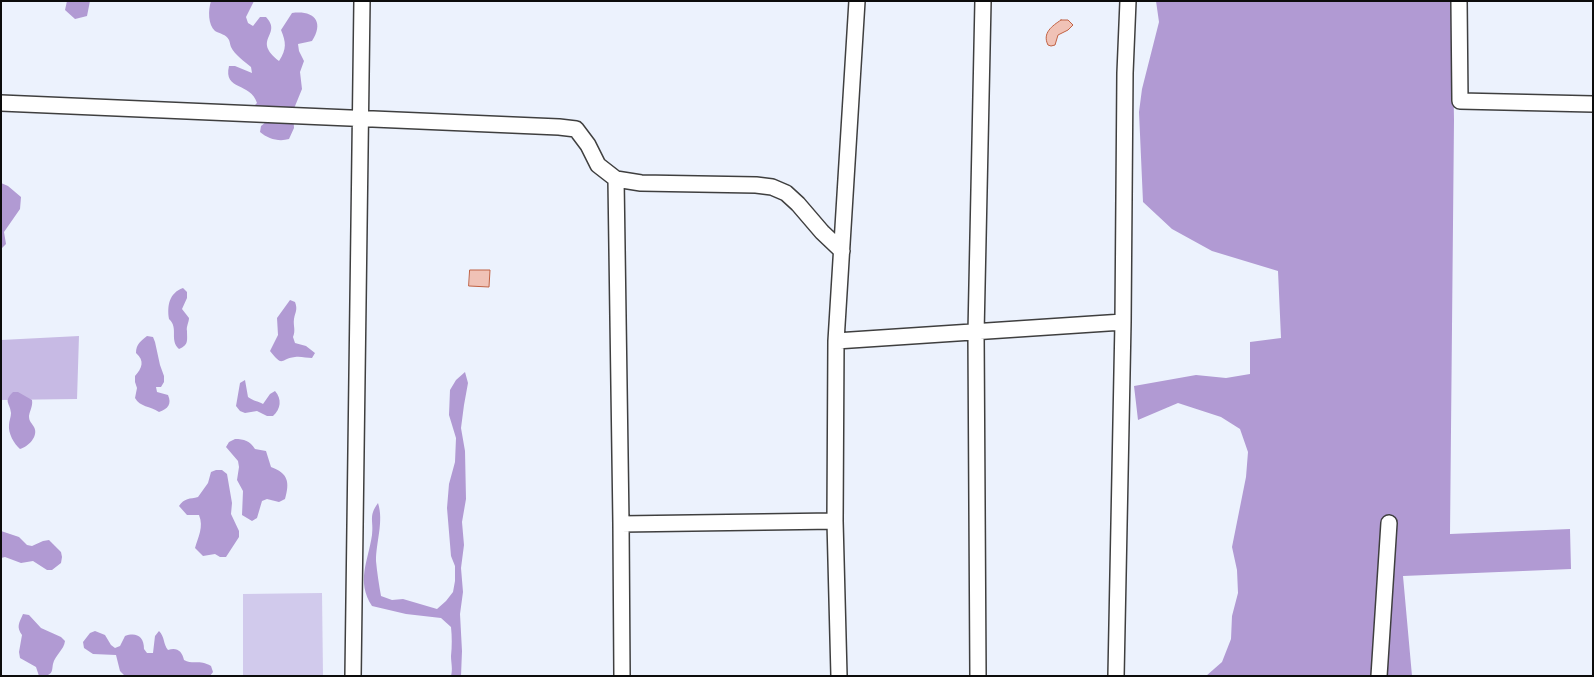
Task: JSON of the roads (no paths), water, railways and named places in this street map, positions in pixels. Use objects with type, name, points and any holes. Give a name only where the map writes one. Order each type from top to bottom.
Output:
[{"type":"street","points":[[353,676],[362,1]]},
{"type":"street","points":[[839,676],[835,521],[836,341],[857,1]]},
{"type":"street","points":[[978,676],[976,333],[983,1]]},
{"type":"street","points":[[1116,676],[1123,322],[1125,73],[1128,1]]},
{"type":"street","points":[[1459,1],[1460,101],[1593,104]]},
{"type":"street","points":[[1,103],[576,129],[598,165],[616,179],[641,183],[756,184],[772,187],[786,193],[842,252]]},
{"type":"street","points":[[616,179],[622,676]]},
{"type":"street","points":[[836,341],[1123,322]]},
{"type":"street","points":[[621,524],[835,521]]},
{"type":"street","points":[[1379,676],[1389,523]]}]
